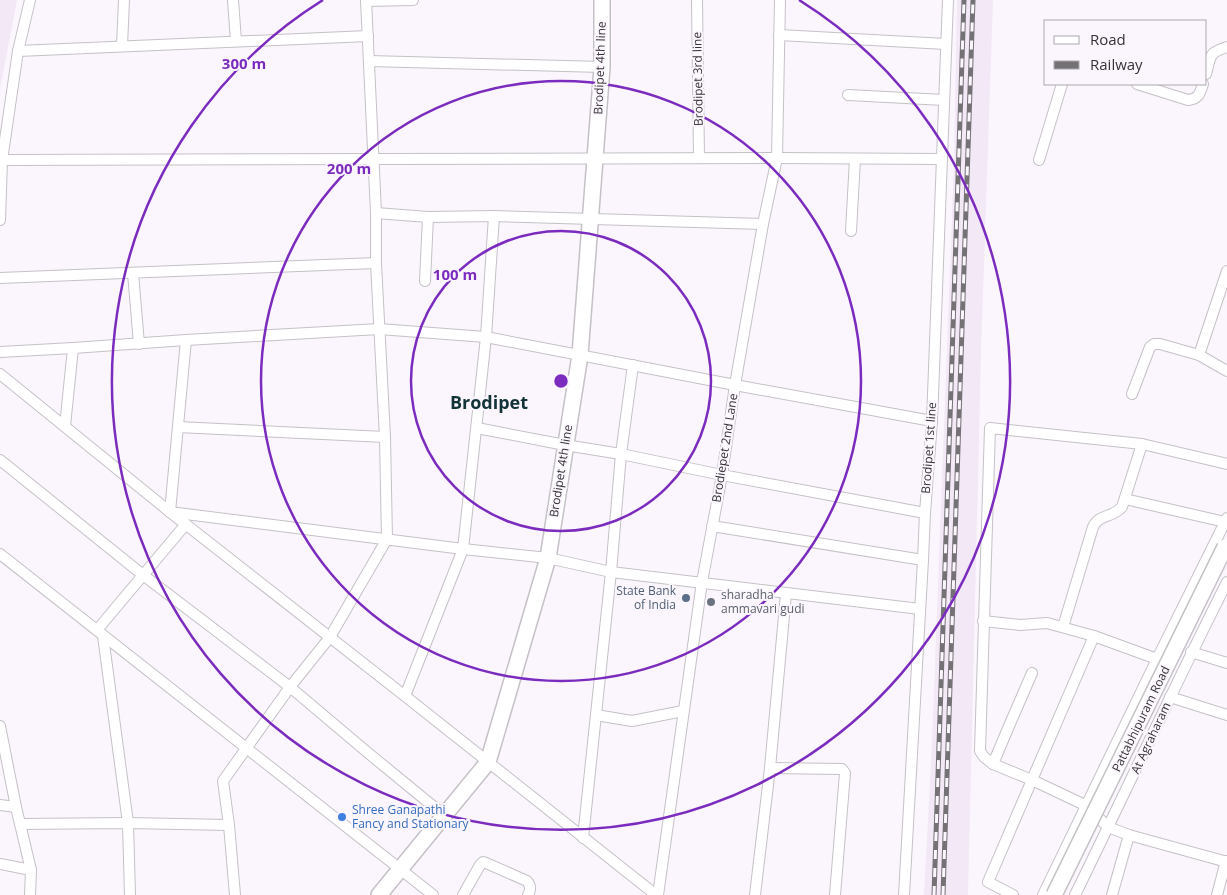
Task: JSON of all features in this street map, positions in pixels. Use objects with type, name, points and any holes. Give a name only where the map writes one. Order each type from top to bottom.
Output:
[{"type":"street","points":[[0,220],[2,160],[18,51],[30,0]]},
{"type":"street","points":[[122,46],[124,0]]},
{"type":"street","points":[[233,0],[236,41]]},
{"type":"street","points":[[235,895],[223,781],[290,687],[330,637],[387,539],[385,437],[366,1],[413,0]]},
{"type":"street","name":"Brodipet 4th line","points":[[379,895],[488,762],[548,558],[580,355],[602,67],[602,0]]},
{"type":"street","name":"Brodipet 3rd line","points":[[697,0],[700,158]]},
{"type":"street","name":"Brodiepet 2nd Lane","points":[[657,895],[702,582],[722,475],[735,385],[763,224],[777,158],[780,0]]},
{"type":"street","name":"Brodipet 1st line","points":[[904,895],[925,513],[932,421],[948,0]]},
{"type":"street","points":[[779,35],[946,44]]},
{"type":"street","points":[[18,51],[368,36]]},
{"type":"street","points":[[1207,71],[1212,54],[1217,50],[1227,47]]},
{"type":"street","points":[[369,61],[602,67]]},
{"type":"street","points":[[1039,160],[1062,85]]},
{"type":"street","points":[[1140,85],[1188,100],[1194,100],[1199,96],[1203,85]]},
{"type":"street","points":[[848,95],[944,100]]},
{"type":"street","points":[[851,231],[856,159]]},
{"type":"street","points":[[2,160],[942,159]]},
{"type":"street","points":[[376,214],[428,217],[591,218],[763,224]]},
{"type":"street","points":[[405,696],[463,549],[486,337],[494,216]]},
{"type":"street","points":[[425,281],[428,217]]},
{"type":"street","points":[[0,278],[376,263]]},
{"type":"street","points":[[1199,355],[1227,271]]},
{"type":"street","points":[[133,273],[139,344]]},
{"type":"street","points":[[0,352],[379,330],[486,337],[932,421]]},
{"type":"street","points":[[170,512],[186,340]]},
{"type":"street","points":[[1132,394],[1150,347],[1154,344],[1199,355],[1227,370]]},
{"type":"street","points":[[65,426],[73,348]]},
{"type":"street","points":[[583,838],[611,572],[621,454],[633,365]]},
{"type":"street","points":[[0,374],[170,512],[657,895]]},
{"type":"street","points":[[178,427],[385,437]]},
{"type":"street","points":[[477,428],[925,513]]},
{"type":"street","points":[[1217,895],[1226,862],[1129,835],[1108,827],[1087,806],[993,764],[984,757],[980,751],[983,621],[990,428],[1142,444],[1227,464]]},
{"type":"street","points":[[1063,627],[1096,522],[1100,518],[1117,513],[1122,507],[1142,444]]},
{"type":"street","points":[[0,460],[143,575],[290,687],[445,816]]},
{"type":"street","points":[[1044,895],[1226,520],[1125,499]]},
{"type":"street","points":[[170,512],[548,558],[611,572],[920,609]]},
{"type":"street","points":[[130,895],[128,823],[100,633],[143,575],[186,524]]},
{"type":"street","points":[[712,526],[923,560]]},
{"type":"street","name":"Pattabhipuram Road","points":[[1054,895],[1226,549]]},
{"type":"street","name":"Pattabhipuram Road","points":[[1060,895],[1226,549]]},
{"type":"street","points":[[0,554],[433,895]]},
{"type":"street","name":"At Agraharam","points":[[1075,895],[1191,652],[1227,582]]},
{"type":"street","points":[[755,895],[770,768],[786,594]]},
{"type":"street","points":[[983,621],[1020,625],[1047,623],[1094,636],[1157,659]]},
{"type":"street","points":[[1013,895],[988,882],[1094,636]]},
{"type":"street","points":[[1191,652],[1227,663]]},
{"type":"street","points":[[993,764],[1032,673]]},
{"type":"street","points":[[1170,697],[1227,715]]},
{"type":"street","points":[[596,715],[632,721],[683,710]]},
{"type":"street","points":[[0,726],[30,870],[30,895]]},
{"type":"street","points":[[770,768],[842,769],[845,773],[836,895]]},
{"type":"street","points":[[0,805],[16,807]]},
{"type":"street","points":[[20,824],[128,823],[229,825]]},
{"type":"street","points":[[1112,895],[1129,835]]},
{"type":"street","points":[[463,895],[480,864],[486,862],[527,881],[531,889],[528,895]]},
{"type":"street","points":[[0,864],[30,870]]},
{"type":"shaded area","points":[[0,0],[17,0],[0,89]]},
{"type":"shaded area","points":[[957,0],[993,0],[981,351],[968,895],[924,895],[932,743],[954,163]]},
{"type":"railway","points":[[934,895],[964,0]]},
{"type":"railway","points":[[943,895],[973,0]]},
{"type":"place","name":"State Bank of India","points":[[686,598]]},
{"type":"place","name":"sharadha ammavari gudi","points":[[711,602]]},
{"type":"place","name":"Shree Ganapathi Fancy and Stationary","points":[[342,817]]},
{"type":"district","name":"Brodipet","points":[[489,403]]}]
